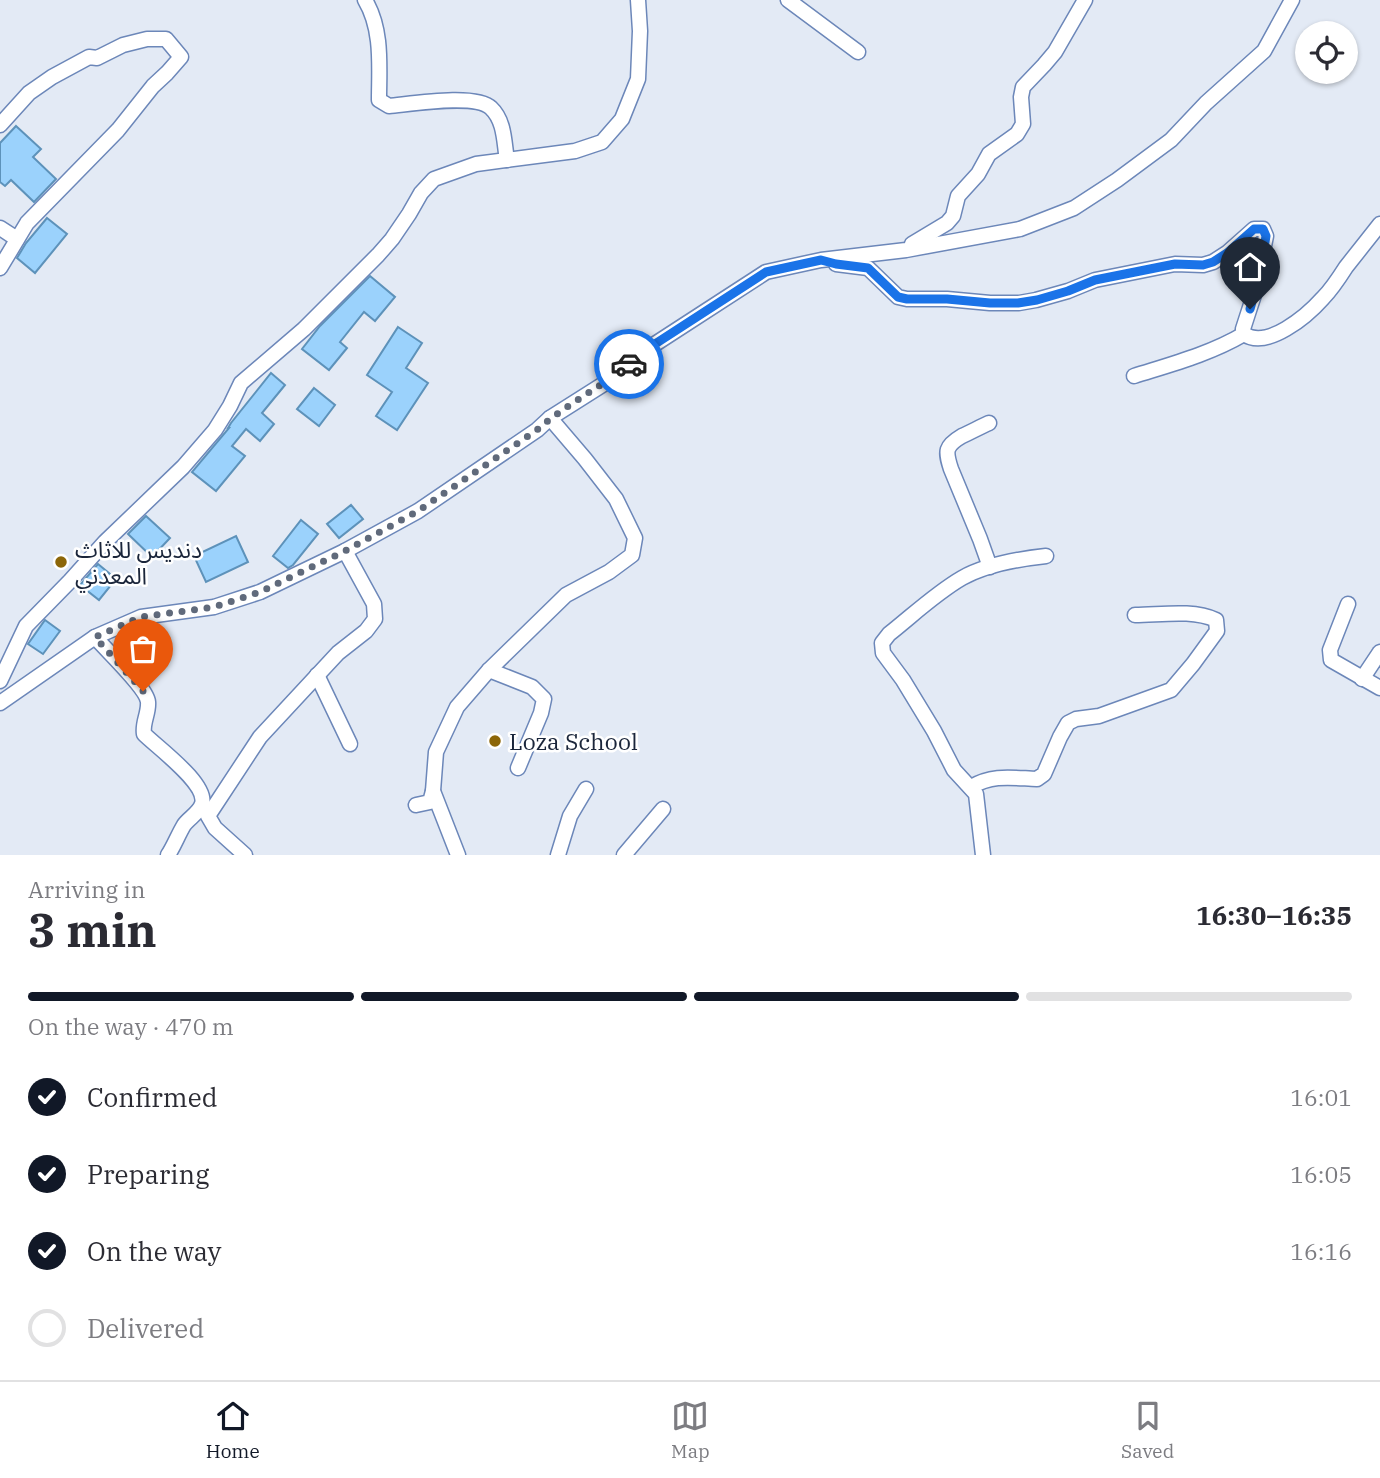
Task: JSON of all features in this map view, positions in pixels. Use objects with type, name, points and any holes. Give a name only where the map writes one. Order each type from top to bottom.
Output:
[{"type":"street","points":[[365,0],[373,13],[380,54],[379,100],[389,106],[470,100],[491,107],[501,124],[507,160]]},
{"type":"street","points":[[788,0],[858,52]]},
{"type":"street","points":[[906,250],[915,241],[947,223],[953,216],[958,196],[978,174],[989,154],[1017,134],[1023,124],[1023,86],[1055,52],[1085,0]]},
{"type":"street","points":[[0,703],[95,637],[141,617],[214,607],[260,592],[345,551],[418,511],[537,430],[550,418],[610,380],[655,344],[766,272],[821,260],[906,250],[1020,229],[1074,208],[1171,141],[1206,103],[1264,51],[1292,0]]},
{"type":"street","points":[[0,681],[26,626],[104,542],[183,467],[215,430],[241,383],[304,329],[378,255],[409,214],[421,192],[434,179],[476,164],[575,151],[602,142],[622,119],[638,79],[640,1]]},
{"type":"street","points":[[0,125],[29,93],[52,77],[89,57],[97,58],[123,44],[166,39],[181,57],[153,86],[118,130],[27,223],[0,268]]},
{"type":"street","points":[[1244,334],[1259,339],[1269,337],[1303,317],[1323,299],[1380,224]]},
{"type":"street","points":[[0,228],[17,239]]},
{"type":"street","points":[[821,260],[868,268],[898,297],[907,299],[1018,303],[1068,291],[1095,280],[1175,264],[1203,265],[1213,262],[1254,229],[1263,229],[1266,236],[1263,259],[1243,329],[1244,334]]},
{"type":"street","points":[[1134,376],[1200,355],[1226,345],[1244,334]]},
{"type":"street","points":[[416,805],[430,802],[436,752],[457,707],[489,670],[566,595],[609,572],[632,555],[635,538],[615,499],[550,418]]},
{"type":"street","points":[[989,423],[950,443],[947,458],[990,567]]},
{"type":"street","points":[[245,855],[215,828],[208,816],[260,737],[338,653],[366,631],[375,619],[374,604],[345,551]]},
{"type":"street","points":[[982,855],[976,794],[954,770],[934,731],[883,653],[882,642],[946,588],[965,576],[1021,558],[1046,556]]},
{"type":"street","points":[[1348,604],[1330,650],[1331,660],[1380,688]]},
{"type":"street","points":[[971,787],[984,779],[1041,777],[1068,723],[1076,719],[1099,716],[1171,690],[1217,631],[1216,620],[1211,618],[1184,614],[1135,615]]},
{"type":"street","points":[[95,637],[148,699],[142,726],[144,734],[187,774],[203,796],[199,809],[184,824],[168,855]]},
{"type":"street","points":[[1362,678],[1380,652]]},
{"type":"street","points":[[489,670],[532,687],[544,699],[541,713],[518,768]]},
{"type":"street","points":[[317,676],[350,744]]},
{"type":"street","points":[[558,855],[570,816],[586,789]]},
{"type":"street","points":[[433,791],[446,820],[452,854]]},
{"type":"street","points":[[624,855],[663,808]]},
{"type":"building","points":[[16,126],[41,149],[33,157],[56,179],[34,202],[11,180],[5,186],[0,182],[0,143]]},
{"type":"building","points":[[47,218],[67,234],[35,273],[17,258]]},
{"type":"building","points":[[370,276],[395,297],[375,321],[364,312],[340,342],[347,348],[329,370],[302,349],[320,326]]},
{"type":"building","points":[[398,327],[422,343],[406,368],[428,383],[397,430],[376,416],[392,392],[367,375]]},
{"type":"building","points":[[271,373],[285,385],[262,413],[274,424],[260,441],[246,429],[232,446],[245,456],[216,491],[192,472]]},
{"type":"building","points":[[314,388],[335,405],[319,426],[297,409]]},
{"type":"building","points":[[351,505],[363,519],[339,538],[327,524]]},
{"type":"building","points":[[146,516],[170,538],[152,557],[128,534]]},
{"type":"building","points":[[301,520],[318,534],[288,568],[273,556]]},
{"type":"building","points":[[236,536],[248,562],[206,582],[194,556]]},
{"type":"building","points":[[98,564],[116,579],[99,600],[80,585]]},
{"type":"building","points":[[45,620],[60,631],[43,654],[28,644]]},
{"type":"way so far","points":[[143,691],[95,637],[141,617],[214,607],[260,592],[345,551],[418,511],[537,430],[550,418],[610,380],[629,364]]},
{"type":"place","name":"دنديس للاثاث المعدني","points":[[61,562]]},
{"type":"place","name":"Loza School","points":[[495,741]]},
{"type":"route","points":[[629,364],[655,344],[766,272],[821,260],[868,268],[891,292],[907,299],[1018,303],[1068,291],[1095,280],[1175,264],[1203,265],[1213,262],[1254,229],[1259,228],[1263,229],[1266,236],[1250,309]]}]
